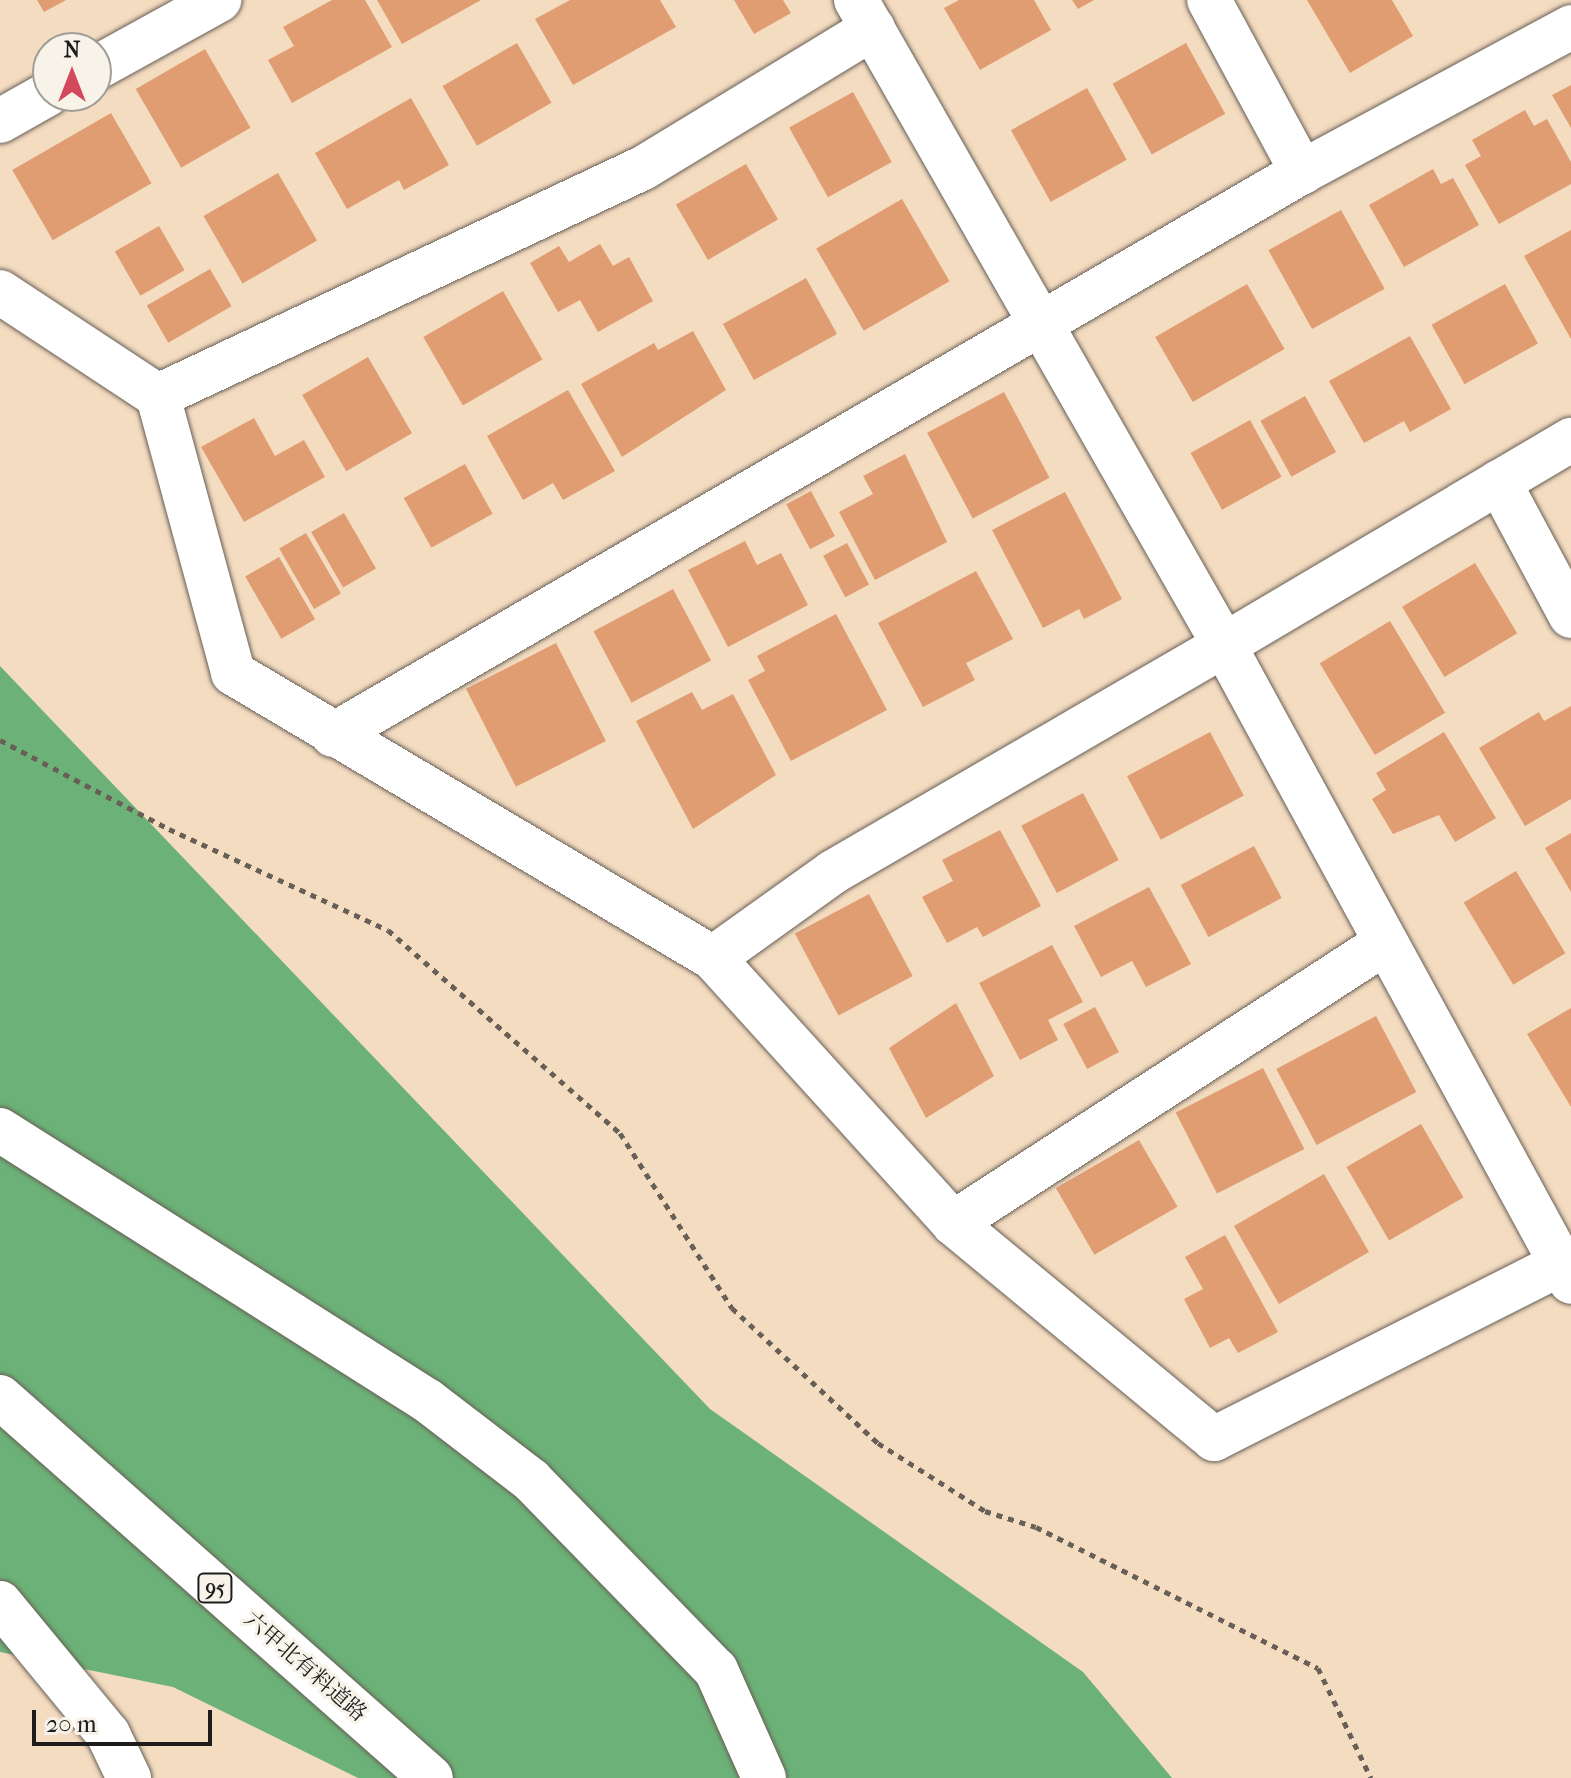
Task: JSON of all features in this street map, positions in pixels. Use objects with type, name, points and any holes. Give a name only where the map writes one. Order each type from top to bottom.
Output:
[{"type":"main road","points":[[112,59],[219,0]]},
{"type":"main road","points":[[1209,0],[1302,172]]},
{"type":"main road","points":[[0,292],[158,396],[233,673],[713,958],[953,1223],[1214,1439],[1566,1273],[1224,645],[864,14],[643,168],[158,396]]},
{"type":"main road","points":[[333,735],[1302,172],[1571,27]]},
{"type":"main road","points":[[0,121],[32,103]]},
{"type":"main road","points":[[713,958],[833,872],[1571,440]]},
{"type":"main road","points":[[1499,482],[1571,616]]},
{"type":"main road","points":[[953,1223],[1385,943]]},
{"type":"main road","points":[[0,1130],[428,1401],[531,1480],[716,1670],[764,1778]]},
{"type":"main road","name":"六甲北有料道路","points":[[0,1397],[431,1778]]},
{"type":"main road","points":[[0,1603],[108,1734],[129,1778]]},
{"type":"path","points":[[0,740],[169,829],[388,930],[620,1133],[732,1308],[878,1443],[985,1511],[1036,1527],[1318,1668],[1371,1778]]},
{"type":"green space","points":[[0,666],[710,1409],[1083,1672],[1172,1778],[358,1778],[173,1687],[0,1652]]},
{"type":"building","points":[[37,0],[66,0],[44,12]]},
{"type":"building","points":[[332,0],[365,0],[392,47],[292,103],[268,60],[294,46],[283,27]]},
{"type":"building","points":[[377,0],[481,0],[402,44]]},
{"type":"building","points":[[570,0],[660,0],[676,27],[573,85],[535,19]]},
{"type":"building","points":[[734,0],[783,0],[791,13],[754,34]]},
{"type":"building","points":[[959,0],[1034,0],[1051,30],[980,70],[944,8]]},
{"type":"building","points":[[1072,0],[1094,0],[1078,9]]},
{"type":"building","points":[[1307,0],[1392,0],[1413,36],[1350,73]]},
{"type":"building","points":[[517,43],[552,103],[477,146],[443,86]]},
{"type":"building","points":[[1186,43],[1225,114],[1152,155],[1113,84]]},
{"type":"building","points":[[205,49],[250,128],[181,168],[136,89]]},
{"type":"building","points":[[1571,85],[1571,128],[1552,95]]},
{"type":"building","points":[[1087,88],[1127,160],[1051,202],[1011,130]]},
{"type":"building","points":[[853,92],[892,162],[828,197],[789,127]]},
{"type":"building","points":[[411,98],[449,165],[404,190],[399,180],[347,209],[315,153]]},
{"type":"building","points":[[1525,110],[1534,126],[1547,119],[1571,162],[1571,184],[1499,224],[1465,165],[1481,156],[1472,140]]},
{"type":"building","points":[[111,113],[152,183],[53,240],[12,170]]},
{"type":"building","points":[[746,164],[778,219],[708,260],[676,204]]},
{"type":"building","points":[[1433,169],[1441,184],[1453,178],[1479,225],[1404,267],[1369,205]]},
{"type":"building","points":[[278,173],[317,241],[243,284],[204,216]]},
{"type":"building","points":[[902,199],[950,281],[864,331],[816,248]]},
{"type":"building","points":[[1341,210],[1385,289],[1312,329],[1268,250]]},
{"type":"building","points":[[159,226],[185,270],[140,296],[115,252]]},
{"type":"building","points":[[1571,230],[1571,339],[1524,256]]},
{"type":"building","points":[[600,244],[613,266],[629,257],[653,301],[598,332],[580,300],[558,312],[530,263],[559,246],[569,262]]},
{"type":"building","points":[[210,269],[232,306],[168,343],[147,306]]},
{"type":"building","points":[[806,278],[837,334],[754,380],[723,324]]},
{"type":"building","points":[[1247,284],[1284,349],[1193,402],[1155,337]]},
{"type":"building","points":[[1505,284],[1538,343],[1464,384],[1432,325]]},
{"type":"building","points":[[503,291],[542,359],[463,405],[423,337]]},
{"type":"building","points":[[693,331],[726,390],[622,457],[581,384],[654,343],[658,350]]},
{"type":"building","points":[[1410,336],[1451,409],[1410,432],[1404,421],[1364,443],[1329,381]]},
{"type":"building","points":[[368,357],[412,433],[346,471],[302,395]]},
{"type":"building","points":[[568,390],[615,471],[563,500],[553,483],[523,500],[487,436]]},
{"type":"building","points":[[1004,392],[1050,478],[973,518],[927,433]]},
{"type":"building","points":[[1305,396],[1336,452],[1291,477],[1260,421]]},
{"type":"building","points":[[254,418],[275,456],[304,440],[325,477],[244,522],[201,447]]},
{"type":"building","points":[[1250,420],[1282,477],[1222,510],[1191,453]]},
{"type":"building","points":[[905,454],[947,542],[875,580],[839,512],[873,494],[863,476]]},
{"type":"building","points":[[465,464],[493,514],[431,548],[404,498]]},
{"type":"building","points":[[811,491],[835,536],[810,549],[786,504]]},
{"type":"building","points":[[1065,492],[1122,599],[1084,619],[1079,609],[1043,628],[992,530]]},
{"type":"building","points":[[344,513],[376,568],[343,587],[311,532]]},
{"type":"building","points":[[306,533],[341,594],[314,609],[279,548]]},
{"type":"building","points":[[745,541],[757,565],[781,553],[808,605],[728,647],[688,570]]},
{"type":"building","points":[[847,543],[869,584],[845,597],[823,556]]},
{"type":"building","points":[[279,557],[315,619],[281,639],[245,576]]},
{"type":"building","points":[[1475,563],[1517,633],[1444,677],[1402,607]]},
{"type":"building","points":[[976,571],[1013,639],[966,663],[975,680],[923,707],[878,623]]},
{"type":"building","points":[[673,589],[711,661],[632,703],[594,631]]},
{"type":"building","points":[[836,614],[887,710],[791,761],[748,680],[765,671],[757,656]]},
{"type":"building","points":[[1390,621],[1445,713],[1375,755],[1320,663]]},
{"type":"building","points":[[556,643],[606,741],[516,787],[466,689]]},
{"type":"building","points":[[692,692],[702,710],[733,694],[776,775],[693,829],[636,721]]},
{"type":"building","points":[[1571,706],[1571,799],[1525,826],[1479,748],[1539,712],[1544,721]]},
{"type":"building","points":[[1210,732],[1244,796],[1161,840],[1127,776]]},
{"type":"building","points":[[1444,732],[1496,818],[1455,842],[1439,815],[1393,834],[1372,799],[1386,790],[1376,773]]},
{"type":"building","points":[[1083,793],[1119,860],[1057,893],[1021,826]]},
{"type":"building","points":[[1000,830],[1041,906],[983,937],[977,927],[947,943],[922,897],[953,881],[942,860]]},
{"type":"building","points":[[1571,833],[1571,892],[1545,848]]},
{"type":"building","points":[[1254,846],[1282,898],[1208,937],[1181,885]]},
{"type":"building","points":[[1516,871],[1565,953],[1513,985],[1464,902]]},
{"type":"building","points":[[1149,887],[1191,964],[1146,987],[1132,961],[1101,977],[1074,926]]},
{"type":"building","points":[[869,894],[913,976],[838,1016],[795,933]]},
{"type":"building","points":[[1052,945],[1083,1002],[1048,1020],[1058,1040],[1020,1060],[979,983]]},
{"type":"building","points":[[956,1003],[994,1076],[926,1118],[889,1048]]},
{"type":"building","points":[[1095,1007],[1119,1052],[1087,1069],[1063,1024]]},
{"type":"building","points":[[1571,1008],[1571,1107],[1527,1034]]},
{"type":"building","points":[[1376,1016],[1416,1092],[1317,1145],[1276,1069]]},
{"type":"building","points":[[1263,1068],[1304,1149],[1217,1194],[1176,1112]]},
{"type":"building","points":[[1421,1124],[1464,1198],[1389,1241],[1347,1167]]},
{"type":"building","points":[[1139,1140],[1178,1207],[1094,1255],[1056,1188]]},
{"type":"building","points":[[1324,1174],[1369,1252],[1279,1304],[1234,1226]]},
{"type":"building","points":[[1225,1235],[1278,1332],[1238,1353],[1229,1338],[1210,1348],[1184,1299],[1203,1289],[1185,1257]]}]
